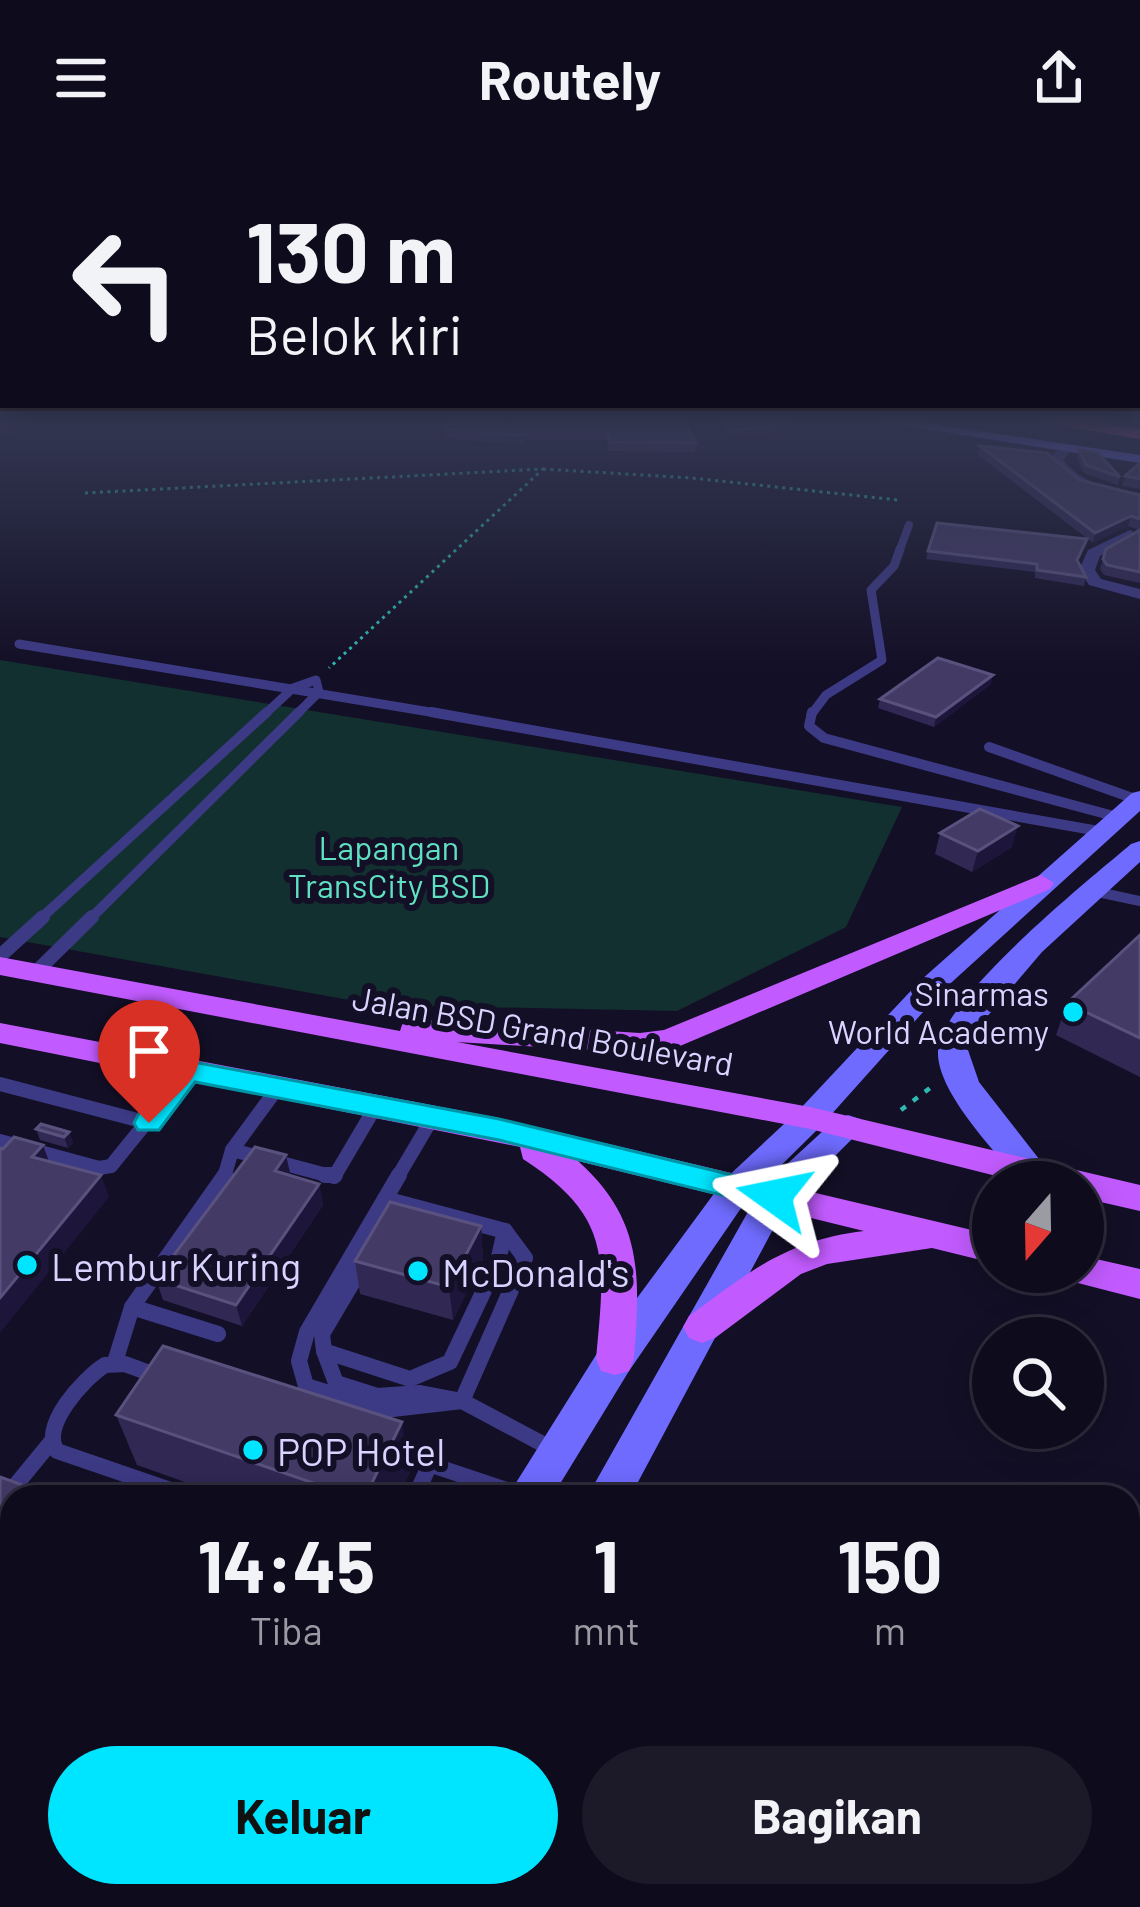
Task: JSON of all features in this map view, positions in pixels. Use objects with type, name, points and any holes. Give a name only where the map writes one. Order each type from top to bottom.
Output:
[{"type":"main road","points":[[535,1485],[614,1359],[736,1189],[810,1118],[931,986],[1041,883],[1126,812]]},
{"type":"main road","points":[[1023,1161],[959,1073],[953,1039],[966,1014],[1140,849]]},
{"type":"main road","points":[[276,1020],[640,1043],[669,1039],[1041,883]]},
{"type":"main road","name":"Jalan BSD Grand Boulevard","points":[[0,966],[810,1118],[985,1161]]},
{"type":"main road","points":[[0,1034],[499,1130],[972,1244]]},
{"type":"main road","points":[[615,1485],[774,1196],[848,1127]]},
{"type":"main road","points":[[499,1130],[564,1165],[602,1202],[617,1241],[621,1284],[614,1359]]},
{"type":"main road","points":[[1104,1190],[1140,1198]]},
{"type":"main road","points":[[702,1328],[761,1280],[823,1250],[943,1237]]},
{"type":"main road","points":[[1104,1275],[1140,1284]]},
{"type":"street","points":[[1130,534],[1093,553],[1087,570],[1094,582],[1140,594]]},
{"type":"lane","points":[[909,526],[894,566],[871,590],[882,660],[817,702],[808,713],[809,726],[840,743],[1126,812]]},
{"type":"lane","points":[[19,644],[1126,812]]},
{"type":"lane","points":[[36,972],[317,686]]},
{"type":"lane","points":[[0,956],[293,688]]},
{"type":"lane","points":[[989,747],[1126,812]]},
{"type":"lane","points":[[1093,891],[1140,902]]},
{"type":"lane","points":[[0,1141],[99,1168],[121,1159],[188,1071]]},
{"type":"lane","points":[[0,1084],[149,1123]]},
{"type":"lane","points":[[115,1363],[132,1307],[223,1181],[232,1150],[279,1086]]},
{"type":"lane","points":[[232,1150],[334,1177],[376,1106]]},
{"type":"lane","points":[[433,1117],[307,1332],[299,1361],[306,1386],[384,1410],[462,1401]]},
{"type":"lane","points":[[385,1199],[505,1231],[525,1258],[462,1401]]},
{"type":"lane","points":[[385,1199],[388,1221],[322,1334],[336,1383],[377,1396],[420,1394],[462,1401],[554,1450]]},
{"type":"lane","points":[[325,1351],[410,1379],[450,1363],[498,1261],[505,1231]]},
{"type":"lane","points":[[132,1307],[218,1334]]},
{"type":"lane","points":[[156,1485],[57,1451],[51,1433],[94,1372],[115,1363],[183,1384]]},
{"type":"lane","points":[[17,1485],[51,1442]]},
{"type":"lane","points":[[363,1442],[492,1485]]},
{"type":"lane","points":[[420,1485],[430,1464]]},
{"type":"path","points":[[317,686],[509,502]]},
{"type":"path","points":[[901,1110],[936,1083]]},
{"type":"green space","name":"Lapangan TransCity BSD","points":[[0,660],[902,807],[846,927],[677,1011],[377,1005],[0,937]]},
{"type":"building","points":[[1054,502],[1140,502],[1140,519],[1131,516],[1095,533]]},
{"type":"building","points":[[937,523],[1087,539],[1077,560],[1086,577],[1037,570],[1037,564],[928,551]]},
{"type":"building","points":[[1140,530],[1140,572],[1107,565],[1103,559],[1106,549]]},
{"type":"building","points":[[938,658],[993,675],[936,717],[880,699]]},
{"type":"building","points":[[980,809],[1018,826],[978,851],[940,833]]},
{"type":"building","points":[[1140,935],[1140,1038],[1067,1003]]},
{"type":"building","points":[[41,1124],[69,1132],[64,1137],[36,1129]]},
{"type":"building","name":"Lembur Kuring","points":[[14,1137],[43,1145],[32,1157],[101,1175],[0,1298],[0,1148]]},
{"type":"building","points":[[255,1147],[286,1155],[275,1171],[319,1184],[236,1305],[156,1279]]},
{"type":"building","points":[[390,1202],[481,1226],[449,1287],[355,1261]]},
{"type":"building","points":[[163,1346],[402,1422],[371,1485],[319,1485],[116,1415]]},
{"type":"place","name":"Sinarmas World Academy","points":[[1073,1012]]},
{"type":"place","name":"Lembur Kuring","points":[[27,1265]]},
{"type":"place","name":"McDonald's","points":[[418,1271]]},
{"type":"place","name":"POP Hotel","points":[[253,1450]]},
{"type":"route","points":[[149,1123],[188,1071],[499,1130],[774,1196]]}]
